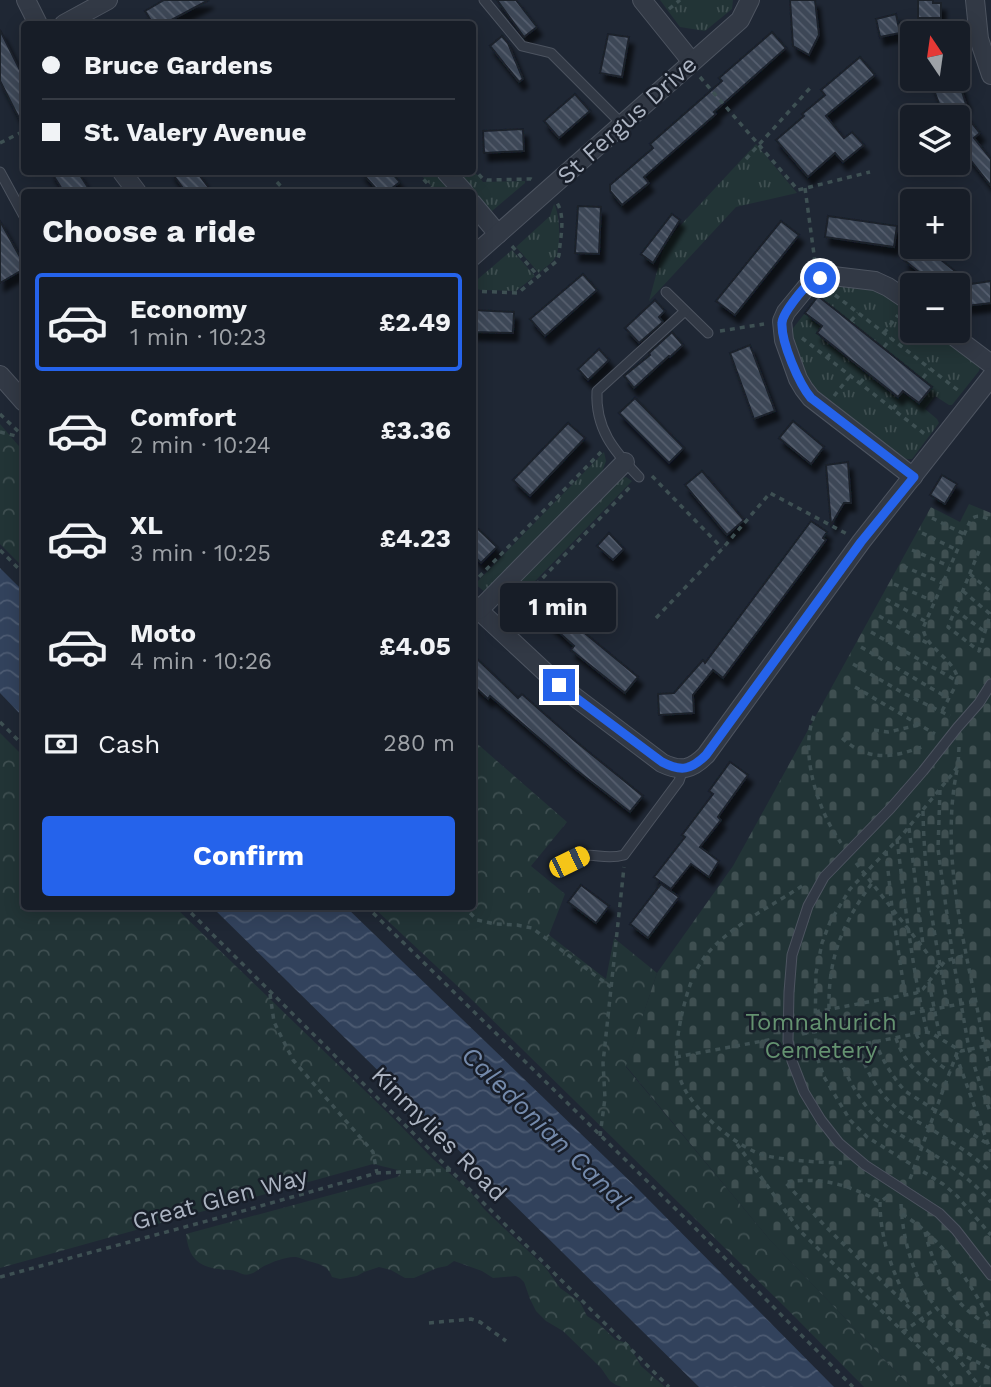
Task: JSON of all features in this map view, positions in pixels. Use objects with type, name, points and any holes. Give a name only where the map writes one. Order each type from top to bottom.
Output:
[{"type":"street","points":[[26,0],[36,21]]},
{"type":"street","points":[[70,21],[108,0]]},
{"type":"street","points":[[642,0],[691,64]]},
{"type":"street","name":"St Fergus Drive","points":[[476,253],[740,20],[750,0]]},
{"type":"street","points":[[975,0],[978,39],[991,75]]},
{"type":"street","points":[[449,175],[461,189]]},
{"type":"street","points":[[476,208],[498,233]]},
{"type":"street","points":[[900,298],[888,287],[875,281],[833,276],[820,278],[808,284],[782,321],[784,341],[804,389],[811,398],[914,477]]},
{"type":"street","points":[[963,343],[991,364]]},
{"type":"street","points":[[0,375],[21,399]]},
{"type":"street","points":[[625,462],[476,607],[559,685],[662,762],[673,768],[683,769],[695,765],[706,755],[861,542],[991,377]]},
{"type":"lane","points":[[484,0],[522,46],[551,53],[622,124]]},
{"type":"lane","points":[[0,172],[21,210]]},
{"type":"lane","points":[[666,292],[708,333]]},
{"type":"lane","points":[[642,473],[625,462],[610,443],[596,406],[597,391],[685,311]]},
{"type":"lane","points":[[991,684],[979,703],[953,731],[923,771],[824,877],[808,906],[792,955],[788,1036],[792,1061],[804,1092],[821,1121],[839,1143],[865,1165],[939,1213],[956,1230],[991,1275]]},
{"type":"lane","points":[[561,872],[569,862],[582,856],[614,858],[624,855],[679,781],[683,769]]},
{"type":"path","points":[[691,64],[798,190],[870,172]]},
{"type":"path","points":[[746,159],[811,87]]},
{"type":"path","points":[[0,143],[21,132]]},
{"type":"path","points":[[476,171],[483,179],[531,179],[547,191],[561,211],[557,261],[518,293],[476,291]]},
{"type":"path","points":[[419,175],[432,189]]},
{"type":"path","points":[[277,182],[283,189]]},
{"type":"path","points":[[805,188],[815,262]]},
{"type":"path","points":[[512,246],[539,277]]},
{"type":"path","points":[[832,292],[961,393]]},
{"type":"path","points":[[851,321],[858,313]]},
{"type":"path","points":[[884,333],[900,314]]},
{"type":"path","points":[[708,333],[782,321]]},
{"type":"path","points":[[801,337],[929,437]]},
{"type":"path","points":[[884,348],[891,338]]},
{"type":"path","points":[[827,358],[833,350]]},
{"type":"path","points":[[923,378],[930,369]]},
{"type":"path","points":[[831,401],[850,376]]},
{"type":"path","points":[[860,383],[866,376]]},
{"type":"path","points":[[893,409],[899,401]]},
{"type":"path","points":[[0,414],[21,435]]},
{"type":"path","points":[[0,432],[21,437]]},
{"type":"path","points":[[476,580],[610,443]]},
{"type":"path","points":[[642,473],[723,548]]},
{"type":"path","points":[[656,618],[723,548],[770,493],[861,542]]},
{"type":"path","points":[[942,711],[957,676],[954,668],[926,639],[923,633],[925,621],[971,519],[982,516],[991,520]]},
{"type":"path","points":[[932,518],[964,534]]},
{"type":"path","points":[[922,533],[957,550]]},
{"type":"path","points":[[0,550],[21,571]]},
{"type":"path","points":[[912,550],[949,566]]},
{"type":"path","points":[[963,591],[991,613],[979,652],[948,627],[979,551]]},
{"type":"path","points":[[903,566],[942,583]]},
{"type":"path","points":[[970,574],[991,592]]},
{"type":"path","points":[[894,584],[934,602]]},
{"type":"path","points":[[886,599],[925,621]]},
{"type":"path","points":[[955,610],[985,632]]},
{"type":"path","points":[[879,616],[934,647]]},
{"type":"path","points":[[870,632],[957,681]]},
{"type":"path","points":[[861,647],[948,698]]},
{"type":"path","points":[[853,664],[902,693],[942,711],[959,742],[952,847],[966,955],[983,1046],[991,1072]]},
{"type":"path","points":[[855,687],[919,725],[953,731]]},
{"type":"path","points":[[0,722],[21,743]]},
{"type":"path","points":[[874,730],[888,732],[919,725]]},
{"type":"path","points":[[842,738],[862,753],[886,756],[917,748],[953,731]]},
{"type":"path","points":[[958,766],[909,827],[850,889],[830,922],[822,943],[816,973],[815,1031],[817,1053],[824,1077],[850,1120],[866,1137],[915,1166],[957,1196],[991,1235]]},
{"type":"path","points":[[940,790],[938,849],[953,958],[969,1049],[991,1114]]},
{"type":"path","points":[[923,811],[928,880],[948,1006]]},
{"type":"path","points":[[909,827],[923,947]]},
{"type":"path","points":[[897,839],[908,929],[927,1032]]},
{"type":"path","points":[[886,851],[905,995]]},
{"type":"path","points":[[600,1136],[605,1098],[603,1063],[624,855]]},
{"type":"path","points":[[833,867],[730,931],[704,957],[693,977],[684,1004],[676,1057],[681,1082],[693,1101],[725,1134],[745,1147],[766,1156],[865,1165]]},
{"type":"path","points":[[829,1009],[832,965],[839,940],[847,920],[872,883]]},
{"type":"path","name":"Kinmylies Road","points":[[188,910],[669,1387]]},
{"type":"path","points":[[370,910],[853,1387]]},
{"type":"path","points":[[467,910],[477,920],[532,928],[611,987]]},
{"type":"path","points":[[815,1012],[918,992],[945,961],[966,955]]},
{"type":"path","points":[[929,982],[940,1039]]},
{"type":"path","points":[[270,994],[274,1023],[293,1060],[373,1152],[377,1173]]},
{"type":"path","points":[[676,1057],[976,1001]]},
{"type":"path","points":[[817,1053],[927,1032],[940,1039],[957,1052],[991,1152]]},
{"type":"path","points":[[916,1034],[928,1054],[950,1071]]},
{"type":"path","points":[[896,1038],[912,1068],[943,1090]]},
{"type":"path","points":[[875,1041],[895,1080],[905,1091],[988,1144]]},
{"type":"path","points":[[856,1045],[866,1068],[892,1104],[960,1148],[991,1172]]},
{"type":"path","points":[[957,1052],[991,1045]]},
{"type":"path","points":[[836,1049],[845,1072],[868,1108],[883,1123],[968,1178],[991,1202]]},
{"type":"path","points":[[957,1052],[915,1166],[903,1189],[904,1232],[916,1273],[935,1309],[967,1336],[991,1349]]},
{"type":"path","points":[[736,1141],[800,1231],[928,1356],[954,1387]]},
{"type":"path","name":"Great Glen Way","points":[[0,1277],[377,1173],[451,1170]]},
{"type":"path","points":[[880,1202],[854,1188],[834,1182],[785,1182],[825,1226],[921,1319],[980,1387]]},
{"type":"path","points":[[880,1202],[903,1189]]},
{"type":"path","points":[[880,1202],[883,1232],[891,1266],[913,1312]]},
{"type":"path","points":[[902,1214],[925,1230],[946,1252],[991,1323]]},
{"type":"path","points":[[925,1230],[937,1268],[956,1300],[972,1315],[991,1323]]},
{"type":"path","points":[[903,1332],[935,1309]]},
{"type":"path","points":[[429,1323],[471,1320],[480,1322],[506,1341]]},
{"type":"path","points":[[946,1346],[991,1369]]},
{"type":"green space","points":[[660,0],[733,0],[732,9],[705,31],[680,27]]},
{"type":"green space","points":[[756,144],[797,193],[736,207],[649,301],[665,242]]},
{"type":"green space","points":[[476,174],[483,182],[525,181],[492,211],[476,195],[476,189],[471,189],[459,175]]},
{"type":"green space","points":[[421,175],[440,175],[452,189],[434,189]]},
{"type":"green space","points":[[554,204],[559,222],[558,251],[553,261],[539,273],[516,247],[550,216]]},
{"type":"green space","points":[[512,250],[535,276],[516,291],[476,289],[478,279]]},
{"type":"green space","points":[[828,284],[876,290],[900,304],[900,343],[951,343],[980,367],[952,405],[935,396],[925,409],[939,423],[912,459],[907,459],[818,391],[807,378],[790,332]]},
{"type":"green space","points":[[0,424],[21,448],[21,565],[0,544]]},
{"type":"green space","points":[[604,452],[606,461],[602,472],[490,590],[485,592],[476,583]]},
{"type":"green space","points":[[626,477],[632,481],[504,613],[499,606],[499,600],[617,478]]},
{"type":"green space","name":"Tomnahurich Cemetery","points":[[969,504],[991,513],[991,1387],[911,1387],[770,1240],[626,1066],[657,973],[733,866],[931,507],[960,522]]},
{"type":"green space","points":[[0,733],[21,754],[21,910],[178,910],[433,1159],[469,1190],[484,1209],[545,1267],[560,1288],[580,1302],[587,1316],[616,1340],[628,1343],[641,1366],[665,1387],[622,1387],[610,1381],[601,1368],[563,1331],[536,1311],[524,1282],[516,1276],[493,1278],[454,1261],[414,1278],[405,1278],[379,1267],[357,1276],[340,1279],[332,1277],[322,1265],[298,1257],[275,1261],[245,1275],[233,1270],[205,1266],[190,1252],[186,1234],[397,1177],[401,1173],[373,1164],[0,1268]]},
{"type":"green space","points":[[476,743],[567,822],[531,866],[565,894],[549,935],[606,979],[614,938],[657,973],[626,1067],[770,1240],[911,1387],[864,1387],[468,996],[376,910],[476,910]]},
{"type":"water","points":[[0,568],[21,589],[21,715],[0,693]]},
{"type":"water","name":"Caledonian Canal","points":[[215,910],[349,910],[636,1187],[834,1387],[699,1387]]},
{"type":"building","points":[[164,0],[209,0],[170,21],[151,21],[145,11]]},
{"type":"building","points":[[497,0],[516,0],[537,27],[524,37]]},
{"type":"building","points":[[790,0],[815,0],[819,35],[809,55],[793,46]]},
{"type":"building","points":[[918,0],[941,3],[941,18],[918,18]]},
{"type":"building","points":[[896,14],[900,33],[880,37],[876,19]]},
{"type":"building","points":[[0,30],[21,72],[21,122],[0,81]]},
{"type":"building","points":[[772,32],[786,48],[644,177],[649,183],[622,205],[610,191],[610,185],[653,148],[650,144],[722,81],[719,78]]},
{"type":"building","points":[[608,34],[629,37],[622,77],[600,73]]},
{"type":"building","points":[[502,36],[508,43],[523,79],[519,82],[490,46]]},
{"type":"building","points":[[860,57],[875,75],[826,116],[844,138],[852,132],[864,145],[843,162],[835,153],[808,177],[776,140],[825,95],[821,90]]},
{"type":"building","points":[[934,91],[962,91],[966,104],[964,105],[939,105]]},
{"type":"building","points":[[575,94],[590,111],[559,138],[544,121]]},
{"type":"building","points":[[970,121],[980,133],[974,138],[991,159],[991,186],[970,159]]},
{"type":"building","points":[[523,129],[524,151],[484,153],[483,131]]},
{"type":"building","points":[[53,175],[80,175],[89,189],[62,189]]},
{"type":"building","points":[[173,175],[199,175],[210,189],[184,189]]},
{"type":"building","points":[[364,175],[394,175],[400,182],[391,189],[376,189]]},
{"type":"building","points":[[578,206],[601,207],[599,254],[575,253]]},
{"type":"building","points":[[672,214],[680,220],[653,263],[641,254]]},
{"type":"building","points":[[828,216],[897,226],[894,247],[825,237]]},
{"type":"building","points":[[0,221],[21,259],[21,271],[0,283]]},
{"type":"building","points":[[781,221],[799,235],[735,315],[716,301]]},
{"type":"building","points":[[940,259],[957,273],[920,273],[904,260]]},
{"type":"building","points":[[583,274],[597,290],[545,336],[530,319]]},
{"type":"building","points":[[991,281],[991,303],[970,306],[970,283]]},
{"type":"building","points":[[818,296],[932,387],[919,403],[903,391],[898,397],[817,333],[822,326],[805,313]]},
{"type":"building","points":[[655,300],[665,311],[659,317],[663,322],[639,343],[625,328]]},
{"type":"building","points":[[476,310],[514,312],[513,333],[476,332]]},
{"type":"building","points":[[672,332],[683,345],[634,388],[624,376]]},
{"type":"building","points":[[750,345],[775,411],[754,419],[730,353]]},
{"type":"building","points":[[599,349],[609,360],[588,380],[578,369]]},
{"type":"building","points":[[635,398],[684,448],[669,463],[619,413]]},
{"type":"building","points":[[793,421],[824,447],[811,464],[779,438]]},
{"type":"building","points":[[568,423],[585,438],[530,496],[513,480]]},
{"type":"building","points":[[848,462],[851,503],[844,503],[831,525],[826,465]]},
{"type":"building","points":[[702,471],[744,520],[727,535],[685,485]]},
{"type":"building","points":[[942,475],[957,484],[945,504],[930,495]]},
{"type":"building","points":[[811,521],[827,532],[823,538],[826,540],[723,678],[713,670],[693,695],[694,713],[659,715],[658,694],[674,693],[703,660],[705,663]]},
{"type":"building","points":[[476,527],[497,547],[481,563],[476,558]]},
{"type":"building","points":[[609,533],[624,549],[613,560],[597,546]]},
{"type":"building","points":[[546,593],[572,616],[569,620],[638,677],[625,693],[571,650],[574,646],[532,608]]},
{"type":"building","points":[[476,658],[518,698],[522,694],[643,796],[630,812],[490,696],[488,699],[476,688]]},
{"type":"building","points":[[730,762],[748,775],[718,817],[721,820],[700,847],[719,861],[709,877],[691,864],[671,889],[654,877],[685,837],[682,835],[713,794],[709,791]]},
{"type":"building","points":[[661,884],[679,897],[648,938],[630,924]]},
{"type":"building","points":[[581,885],[609,906],[596,923],[568,902]]},
{"type":"route","points":[[559,685],[662,762],[673,768],[683,769],[695,765],[706,755],[861,542],[914,477],[811,398],[799,379],[784,341],[782,321],[808,284],[820,278]]}]
